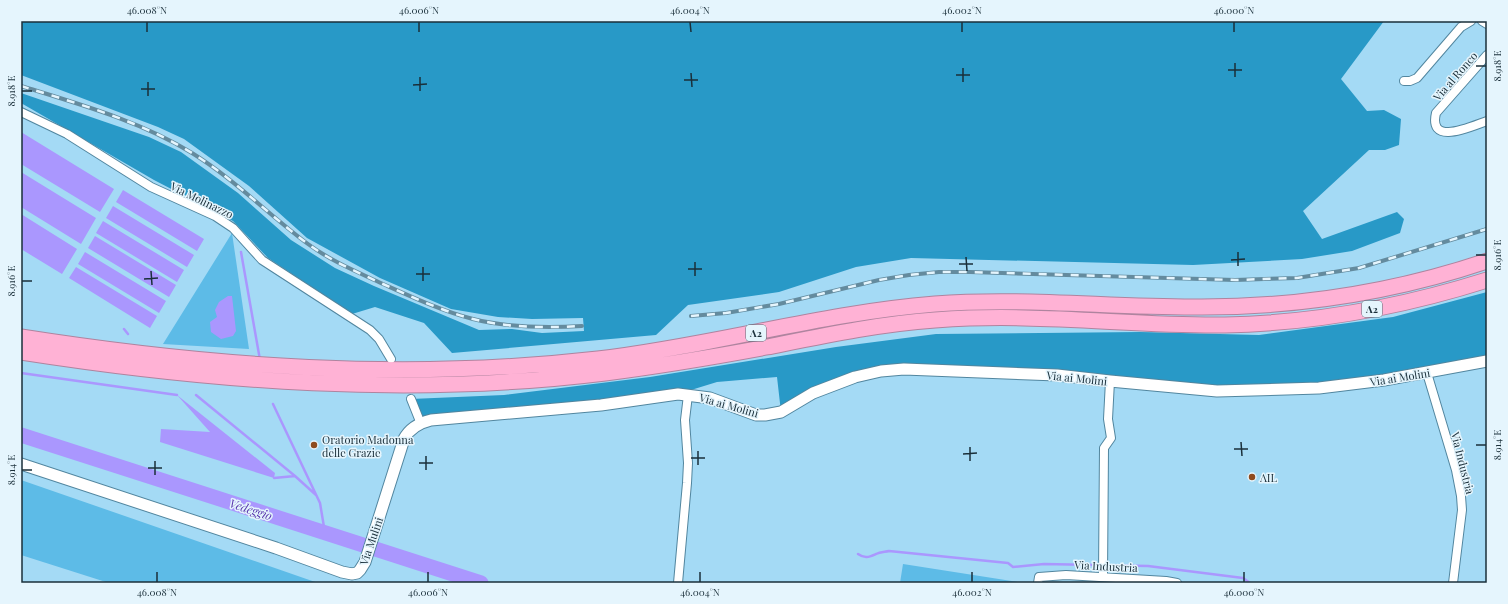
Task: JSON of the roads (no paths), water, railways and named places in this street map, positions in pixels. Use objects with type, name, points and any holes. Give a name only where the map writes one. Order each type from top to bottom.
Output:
[{"type":"highway","name":"A2","points":[[21,337],[146,354],[301,368],[423,370],[502,368],[643,353],[830,318],[902,307],[934,304],[979,301],[1026,301],[1201,308],[1308,302],[1404,285],[1460,271],[1487,261]]},
{"type":"highway","name":"A2","points":[[21,352],[149,369],[303,383],[422,385],[502,382],[611,372],[693,360],[860,329],[930,320],[1022,318],[1176,325],[1224,325],[1278,322],[1340,315],[1387,307],[1487,280]]},
{"type":"street","points":[[1404,81],[1410,81],[1417,78],[1461,27],[1471,21]]},
{"type":"street","points":[[1482,21],[1487,24]]},
{"type":"street","name":"Via al Ronco","points":[[1487,55],[1436,113],[1435,119],[1436,126],[1440,131],[1448,133],[1487,121]]},
{"type":"street","name":"Via Molinazzo","points":[[21,112],[67,134],[151,187],[215,216],[233,228],[262,260],[370,330],[379,339],[391,360]]},
{"type":"street","name":"Via ai Molini","points":[[683,394],[710,398],[756,415],[765,415],[781,412],[813,393],[855,377],[881,371],[904,369],[1057,375],[1217,391],[1319,388],[1384,380],[1487,361]]},
{"type":"street","name":"Via Industria","points":[[1427,373],[1456,470],[1461,496],[1462,510],[1453,583]]},
{"type":"street","points":[[1103,576],[1104,448],[1111,438],[1108,419],[1110,381]]},
{"type":"street","points":[[411,399],[420,424],[435,420],[601,405],[683,394],[688,463],[678,583]]},
{"type":"street","name":"Via Mulini","points":[[21,464],[276,548],[342,572],[354,574],[360,570],[365,562],[404,440],[410,431],[420,424]]},
{"type":"street","name":"Via Industria","points":[[1038,583],[1039,577],[1066,575],[1103,576],[1177,583]]},
{"type":"waterway","points":[[241,252],[260,360]]},
{"type":"waterway","points":[[124,329],[128,334]]},
{"type":"waterway","points":[[21,373],[177,395]]},
{"type":"waterway","points":[[196,395],[316,495]]},
{"type":"waterway","points":[[273,404],[320,503],[325,533]]},
{"type":"waterway","name":"Vedeggio","points":[[21,435],[481,583]]},
{"type":"waterway","points":[[274,478],[295,476]]},
{"type":"waterway","points":[[858,554],[863,557],[867,557],[889,551],[1008,563],[1013,567],[1044,564],[1148,566],[1243,578],[1250,583]]},
{"type":"railway","points":[[21,86],[109,114],[130,122],[172,142],[192,153],[222,174],[317,250],[354,271],[416,299],[450,312],[487,322],[528,327],[582,326]]},
{"type":"railway","points":[[691,316],[726,313],[779,304],[879,280],[939,272],[1235,280],[1297,278],[1359,268],[1487,229]]},
{"type":"place","name":"Oratorio Madonna delle Grazie","points":[[314,445]]},
{"type":"place","name":"AIL","points":[[1252,477]]}]
